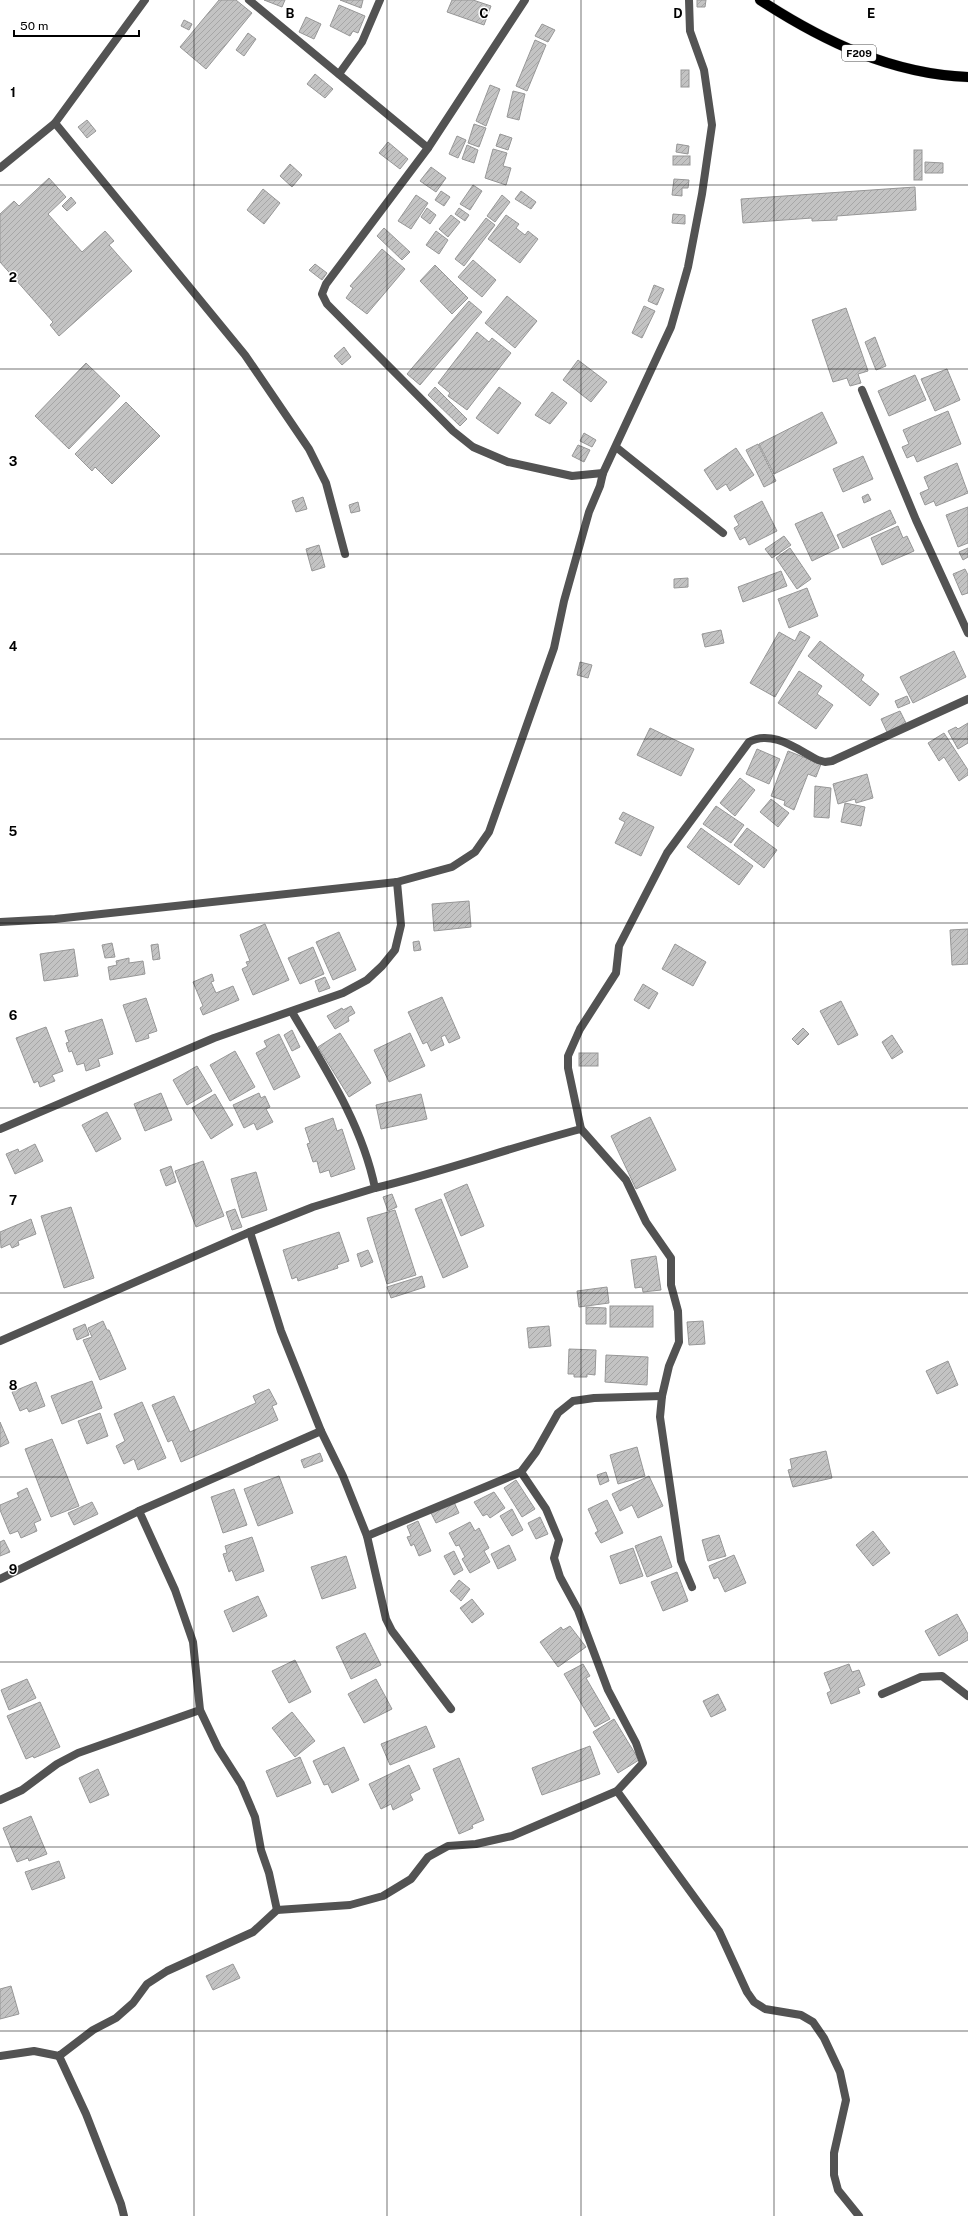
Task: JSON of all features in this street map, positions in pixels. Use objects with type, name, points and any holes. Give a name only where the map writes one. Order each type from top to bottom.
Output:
[{"type":"main road","name":"F209","points":[[760,0],[804,27],[877,61],[921,71],[968,77]]},
{"type":"street","points":[[0,168],[55,123],[145,0]]},
{"type":"street","points":[[249,0],[428,148]]},
{"type":"street","points":[[339,74],[362,42],[380,0]]},
{"type":"street","points":[[525,0],[428,148],[326,284],[322,294],[326,304],[453,430],[474,447],[508,462],[572,476],[603,474]]},
{"type":"street","points":[[0,922],[55,919],[398,882],[452,867],[475,852],[489,832],[554,648],[564,601],[589,512],[600,486],[603,474],[671,327],[688,267],[702,194],[712,125],[704,70],[690,30],[689,0]]},
{"type":"street","points":[[55,123],[245,355],[309,449],[326,483],[345,554]]},
{"type":"street","points":[[862,390],[916,520],[968,633]]},
{"type":"street","points":[[616,447],[723,533]]},
{"type":"street","points":[[692,1587],[681,1561],[670,1494],[668,1466],[660,1417],[662,1396],[669,1366],[679,1342],[678,1311],[671,1285],[671,1258],[646,1222],[626,1180],[581,1129],[570,1077],[568,1056],[580,1029],[616,973],[619,946],[667,853],[749,742],[762,737],[774,738],[818,760],[825,762],[832,761],[968,699]]},
{"type":"street","points":[[0,1129],[214,1038],[344,993],[366,980],[382,966],[395,950],[401,925],[398,882]]},
{"type":"street","points":[[292,1012],[337,1088],[370,1159],[376,1188]]},
{"type":"street","points":[[0,1341],[250,1232],[313,1207],[376,1188],[425,1176],[532,1142],[581,1129]]},
{"type":"street","points":[[250,1232],[281,1331],[321,1431],[344,1476],[367,1536],[384,1612],[392,1631],[452,1709]]},
{"type":"street","points":[[367,1536],[521,1472],[536,1452],[558,1413],[573,1401],[594,1398],[662,1396]]},
{"type":"street","points":[[0,1579],[139,1511],[321,1431]]},
{"type":"street","points":[[0,2056],[34,2051],[59,2056],[93,2030],[116,2018],[133,2003],[147,1984],[160,1975],[253,1932],[277,1910],[350,1906],[383,1896],[411,1879],[428,1857],[448,1846],[476,1844],[512,1836],[617,1791],[643,1763],[636,1742],[608,1690],[578,1610],[560,1576],[554,1558],[559,1540],[546,1509],[521,1472]]},
{"type":"street","points":[[139,1511],[175,1590],[193,1642],[200,1710],[250,1803],[255,1817],[261,1850],[269,1873],[277,1910]]},
{"type":"street","points":[[882,1694],[921,1677],[942,1676],[968,1696]]},
{"type":"street","points":[[0,1800],[22,1790],[58,1764],[78,1753],[200,1710]]},
{"type":"street","points":[[617,1791],[719,1931],[747,1992],[754,2002],[765,2009],[801,2015],[813,2022],[824,2038],[840,2072],[846,2100],[834,2153],[834,2175],[838,2190],[859,2216]]},
{"type":"street","points":[[59,2056],[86,2114],[121,2204],[124,2216]]},
{"type":"street","points":[[121,2204],[130,2216]]},
{"type":"building","points":[[219,0],[236,0],[252,13],[206,69],[180,47]]},
{"type":"building","points":[[264,0],[285,0],[282,7]]},
{"type":"building","points":[[340,0],[363,0],[361,8]]},
{"type":"building","points":[[452,0],[473,0],[491,6],[484,25],[447,12]]},
{"type":"building","points":[[697,0],[706,0],[705,7],[697,7]]},
{"type":"building","points":[[339,5],[365,16],[358,33],[353,31],[350,36],[330,26]]},
{"type":"building","points":[[306,17],[321,24],[314,39],[299,32]]},
{"type":"building","points":[[184,20],[192,24],[189,30],[181,26]]},
{"type":"building","points":[[542,24],[555,30],[548,42],[535,36]]},
{"type":"building","points":[[248,33],[256,39],[244,56],[236,50]]},
{"type":"building","points":[[535,40],[546,45],[527,91],[516,86]]},
{"type":"building","points":[[681,70],[689,70],[689,87],[681,87]]},
{"type":"building","points":[[315,74],[333,89],[325,98],[307,84]]},
{"type":"building","points":[[490,85],[500,89],[486,126],[476,121]]},
{"type":"building","points":[[513,91],[525,94],[519,120],[507,117]]},
{"type":"building","points":[[87,120],[96,131],[87,138],[78,127]]},
{"type":"building","points":[[474,124],[486,128],[479,147],[468,143]]},
{"type":"building","points":[[500,134],[512,138],[508,150],[496,146]]},
{"type":"building","points":[[457,136],[466,140],[458,158],[449,154]]},
{"type":"building","points":[[388,142],[408,159],[400,169],[379,153]]},
{"type":"building","points":[[677,144],[689,146],[688,154],[676,152]]},
{"type":"building","points":[[467,145],[478,150],[474,163],[462,159]]},
{"type":"building","points":[[493,149],[507,153],[503,166],[511,168],[506,185],[485,178]]},
{"type":"building","points":[[914,150],[922,150],[922,180],[914,180]]},
{"type":"building","points":[[673,156],[690,156],[690,165],[673,165]]},
{"type":"building","points":[[925,162],[943,163],[943,173],[925,173]]},
{"type":"building","points":[[290,164],[302,175],[292,187],[280,176]]},
{"type":"building","points":[[431,167],[446,178],[436,192],[420,181]]},
{"type":"building","points":[[49,178],[66,197],[48,214],[82,252],[105,231],[114,241],[109,245],[132,271],[59,336],[50,325],[53,322],[0,262],[0,214],[14,201],[19,206]]},
{"type":"building","points":[[674,179],[689,180],[688,188],[682,188],[682,196],[672,195]]},
{"type":"building","points":[[473,185],[482,191],[470,210],[460,204]]},
{"type":"building","points":[[915,187],[916,210],[837,216],[837,220],[812,221],[812,218],[743,223],[741,199]]},
{"type":"building","points":[[263,189],[280,203],[264,224],[247,210]]},
{"type":"building","points":[[441,191],[450,197],[444,206],[435,200]]},
{"type":"building","points":[[521,191],[536,202],[531,209],[515,199]]},
{"type":"building","points":[[416,195],[428,203],[411,229],[398,221]]},
{"type":"building","points":[[502,195],[510,202],[495,222],[487,216]]},
{"type":"building","points":[[71,197],[76,203],[67,211],[62,206]]},
{"type":"building","points":[[427,208],[436,215],[430,224],[421,217]]},
{"type":"building","points":[[459,208],[469,215],[465,221],[455,214]]},
{"type":"building","points":[[673,214],[685,215],[685,224],[672,223]]},
{"type":"building","points":[[451,215],[460,222],[448,237],[439,229]]},
{"type":"building","points":[[506,215],[519,224],[516,228],[525,235],[528,231],[538,239],[520,263],[488,239]]},
{"type":"building","points":[[486,218],[495,225],[464,266],[455,259]]},
{"type":"building","points":[[384,228],[410,252],[402,260],[377,236]]},
{"type":"building","points":[[436,231],[448,240],[439,254],[426,245]]},
{"type":"building","points":[[382,249],[405,269],[367,314],[346,298],[353,288],[350,286]]},
{"type":"building","points":[[473,260],[496,280],[482,297],[458,277]]},
{"type":"building","points":[[315,264],[327,273],[322,280],[309,270]]},
{"type":"building","points":[[435,265],[468,298],[452,314],[420,281]]},
{"type":"building","points":[[654,285],[664,289],[657,305],[648,301]]},
{"type":"building","points":[[507,296],[537,321],[515,348],[485,323]]},
{"type":"building","points":[[469,301],[482,312],[420,385],[407,374]]},
{"type":"building","points":[[644,306],[655,311],[642,338],[632,333]]},
{"type":"building","points":[[846,308],[868,371],[858,374],[861,383],[850,386],[847,378],[833,382],[812,320]]},
{"type":"building","points":[[477,332],[489,342],[492,338],[511,353],[467,410],[448,396],[450,393],[438,383]]},
{"type":"building","points":[[875,337],[886,366],[876,370],[865,342]]},
{"type":"building","points":[[344,347],[351,357],[342,365],[334,356]]},
{"type":"building","points":[[578,360],[607,382],[591,402],[563,380]]},
{"type":"building","points":[[86,363],[120,396],[69,449],[35,416]]},
{"type":"building","points":[[947,369],[960,400],[935,411],[921,379]]},
{"type":"building","points":[[915,375],[926,400],[889,416],[878,391]]},
{"type":"building","points":[[435,387],[467,419],[460,426],[428,395]]},
{"type":"building","points":[[499,387],[521,403],[498,434],[476,418]]},
{"type":"building","points":[[552,392],[567,403],[550,424],[535,415]]},
{"type":"building","points":[[126,402],[160,436],[112,484],[95,467],[92,471],[75,454]]},
{"type":"building","points":[[948,411],[961,444],[917,462],[914,455],[907,458],[902,447],[909,444],[903,430]]},
{"type":"building","points":[[822,412],[837,443],[774,474],[759,444]]},
{"type":"building","points":[[584,433],[596,440],[592,447],[580,441]]},
{"type":"building","points":[[758,444],[776,481],[764,487],[746,450]]},
{"type":"building","points":[[578,445],[590,450],[584,462],[572,456]]},
{"type":"building","points":[[736,448],[754,475],[730,491],[726,484],[717,490],[704,470]]},
{"type":"building","points":[[863,456],[873,479],[843,492],[833,469]]},
{"type":"building","points":[[957,463],[968,493],[936,506],[934,501],[925,505],[920,493],[929,489],[924,477]]},
{"type":"building","points":[[868,494],[871,500],[864,503],[862,497]]},
{"type":"building","points":[[303,497],[307,509],[296,512],[292,501]]},
{"type":"building","points":[[762,501],[777,531],[749,545],[745,537],[740,540],[734,528],[739,525],[734,516]]},
{"type":"building","points":[[358,502],[360,511],[351,513],[349,505]]},
{"type":"building","points":[[968,507],[968,543],[958,547],[946,515]]},
{"type":"building","points":[[890,510],[896,523],[843,548],[837,535]]},
{"type":"building","points":[[822,512],[839,548],[812,561],[795,524]]},
{"type":"building","points":[[898,526],[903,538],[907,536],[914,551],[882,565],[871,538]]},
{"type":"building","points":[[784,536],[791,545],[772,558],[765,549]]},
{"type":"building","points":[[319,545],[325,567],[312,571],[306,549]]},
{"type":"building","points":[[790,548],[811,579],[797,589],[776,558]]},
{"type":"building","points":[[968,548],[968,557],[963,560],[959,552]]},
{"type":"building","points":[[965,569],[968,575],[968,593],[962,595],[953,574]]},
{"type":"building","points":[[781,571],[787,586],[743,602],[738,587]]},
{"type":"building","points":[[688,578],[688,587],[674,588],[674,579]]},
{"type":"building","points":[[807,588],[818,616],[789,628],[778,599]]},
{"type":"building","points":[[721,630],[724,643],[705,647],[702,634]]},
{"type":"building","points":[[800,631],[810,637],[775,697],[750,683],[779,632],[795,641]]},
{"type":"building","points":[[820,641],[864,675],[861,680],[879,694],[870,706],[808,656]]},
{"type":"building","points":[[954,651],[966,677],[913,703],[900,677]]},
{"type":"building","points":[[580,662],[592,665],[588,678],[577,675]]},
{"type":"building","points":[[799,671],[822,686],[817,694],[833,705],[816,729],[778,703]]},
{"type":"building","points":[[907,696],[910,703],[898,708],[895,701]]},
{"type":"building","points":[[900,711],[906,723],[887,732],[881,719]]},
{"type":"building","points":[[968,723],[968,743],[958,749],[948,731],[956,727],[958,729]]},
{"type":"building","points":[[650,728],[694,749],[681,776],[637,755]]},
{"type":"building","points":[[944,733],[968,770],[968,775],[959,781],[944,757],[939,761],[928,743]]},
{"type":"building","points":[[757,749],[780,759],[769,784],[746,774]]},
{"type":"building","points":[[788,751],[821,764],[816,777],[808,774],[794,810],[784,805],[785,801],[771,796]]},
{"type":"building","points":[[867,774],[873,798],[856,803],[855,799],[838,804],[833,784]]},
{"type":"building","points":[[740,778],[755,790],[735,816],[720,803]]},
{"type":"building","points":[[815,786],[831,788],[829,818],[814,817]]},
{"type":"building","points":[[771,799],[789,813],[778,827],[760,812]]},
{"type":"building","points":[[845,803],[865,807],[861,826],[841,822]]},
{"type":"building","points":[[716,806],[744,825],[731,843],[703,824]]},
{"type":"building","points":[[623,812],[654,827],[641,856],[615,843],[625,822],[619,819]]},
{"type":"building","points":[[701,828],[753,866],[739,885],[687,847]]},
{"type":"building","points":[[747,828],[777,850],[764,868],[734,845]]},
{"type":"building","points":[[469,901],[471,927],[434,931],[432,904]]},
{"type":"building","points":[[265,924],[289,980],[253,995],[242,969],[248,966],[246,962],[250,961],[240,935]]},
{"type":"building","points":[[968,929],[968,964],[952,965],[950,930]]},
{"type":"building","points":[[339,932],[356,970],[333,980],[316,942]]},
{"type":"building","points":[[419,941],[421,950],[414,951],[413,942]]},
{"type":"building","points":[[112,943],[115,957],[105,958],[102,945]]},
{"type":"building","points":[[158,944],[160,959],[153,960],[151,945]]},
{"type":"building","points":[[675,944],[706,962],[693,986],[662,969]]},
{"type":"building","points":[[313,947],[324,974],[300,984],[288,958]]},
{"type":"building","points":[[74,949],[78,976],[44,981],[40,954]]},
{"type":"building","points":[[129,958],[129,963],[143,961],[145,974],[110,980],[108,967],[117,965],[116,961]]},
{"type":"building","points":[[212,974],[214,981],[211,982],[216,993],[233,986],[239,1000],[203,1015],[200,1008],[203,1006],[193,982]]},
{"type":"building","points":[[325,977],[330,988],[319,992],[315,981]]},
{"type":"building","points":[[643,984],[658,993],[649,1009],[634,1000]]},
{"type":"building","points":[[442,997],[460,1038],[449,1043],[445,1035],[441,1037],[444,1045],[431,1051],[427,1042],[423,1044],[408,1012]]},
{"type":"building","points":[[146,998],[157,1031],[148,1034],[149,1038],[136,1042],[123,1005]]},
{"type":"building","points":[[841,1001],[858,1035],[838,1045],[820,1011]]},
{"type":"building","points":[[351,1006],[355,1013],[348,1017],[349,1021],[335,1029],[327,1016],[342,1008],[343,1010]]},
{"type":"building","points":[[102,1019],[113,1054],[98,1059],[100,1066],[86,1071],[84,1063],[77,1065],[72,1051],[69,1052],[66,1043],[69,1042],[65,1031]]},
{"type":"building","points":[[46,1027],[63,1071],[52,1075],[55,1081],[40,1087],[38,1081],[34,1083],[16,1038]]},
{"type":"building","points":[[803,1028],[809,1034],[798,1045],[792,1039]]},
{"type":"building","points":[[292,1030],[300,1047],[292,1051],[284,1035]]},
{"type":"building","points":[[340,1033],[371,1083],[349,1097],[318,1047]]},
{"type":"building","points":[[410,1033],[425,1066],[389,1082],[374,1050]]},
{"type":"building","points":[[279,1034],[300,1077],[274,1090],[256,1053],[267,1047],[264,1041]]},
{"type":"building","points":[[892,1035],[903,1052],[892,1059],[882,1042]]},
{"type":"building","points":[[235,1051],[255,1087],[230,1101],[210,1065]]},
{"type":"building","points":[[579,1053],[598,1053],[598,1066],[579,1066]]},
{"type":"building","points":[[197,1066],[212,1091],[187,1105],[173,1080]]},
{"type":"building","points":[[161,1093],[172,1120],[145,1131],[134,1104]]},
{"type":"building","points":[[259,1093],[261,1098],[265,1096],[270,1107],[266,1109],[273,1122],[257,1130],[254,1123],[244,1128],[233,1105]]},
{"type":"building","points":[[215,1094],[233,1125],[211,1139],[192,1108]]},
{"type":"building","points":[[421,1094],[427,1119],[381,1129],[376,1105]]},
{"type":"building","points":[[107,1112],[121,1139],[96,1152],[82,1125]]},
{"type":"building","points":[[650,1117],[676,1170],[636,1189],[611,1136]]},
{"type":"building","points":[[333,1118],[337,1131],[342,1129],[355,1169],[331,1177],[329,1170],[320,1173],[317,1161],[313,1162],[307,1144],[310,1143],[305,1128]]},
{"type":"building","points":[[35,1144],[43,1161],[15,1174],[6,1154],[18,1149],[19,1152]]},
{"type":"building","points":[[203,1161],[224,1216],[196,1227],[175,1171]]},
{"type":"building","points":[[171,1166],[176,1182],[166,1186],[160,1170]]},
{"type":"building","points":[[256,1172],[267,1210],[242,1218],[231,1179]]},
{"type":"building","points":[[467,1184],[484,1226],[461,1236],[444,1194]]},
{"type":"building","points":[[392,1194],[397,1207],[388,1211],[383,1197]]},
{"type":"building","points":[[441,1199],[468,1267],[443,1278],[415,1209]]},
{"type":"building","points":[[71,1207],[94,1278],[64,1288],[41,1216]]},
{"type":"building","points":[[235,1209],[242,1227],[232,1230],[226,1212]]},
{"type":"building","points":[[395,1210],[416,1275],[387,1284],[367,1218]]},
{"type":"building","points":[[31,1219],[36,1234],[18,1241],[19,1245],[12,1248],[10,1244],[1,1248],[0,1232]]},
{"type":"building","points":[[339,1232],[349,1261],[337,1265],[338,1268],[298,1281],[297,1277],[292,1279],[283,1250]]},
{"type":"building","points":[[368,1250],[373,1262],[361,1267],[357,1254]]},
{"type":"building","points":[[656,1256],[661,1290],[643,1292],[642,1287],[635,1288],[631,1260]]},
{"type":"building","points":[[422,1276],[425,1287],[391,1298],[387,1287]]},
{"type":"building","points":[[607,1287],[609,1303],[579,1307],[577,1291]]},
{"type":"building","points":[[610,1306],[653,1306],[653,1327],[610,1327]]},
{"type":"building","points":[[586,1307],[606,1308],[606,1324],[586,1324]]},
{"type":"building","points":[[103,1321],[107,1330],[109,1330],[126,1369],[100,1380],[83,1340],[92,1337],[88,1328]]},
{"type":"building","points":[[703,1321],[705,1344],[689,1345],[687,1322]]},
{"type":"building","points":[[85,1324],[89,1335],[77,1340],[73,1329]]},
{"type":"building","points":[[549,1326],[551,1346],[529,1348],[527,1328]]},
{"type":"building","points":[[569,1349],[596,1350],[595,1375],[587,1374],[587,1377],[574,1377],[574,1374],[568,1374]]},
{"type":"building","points":[[606,1355],[648,1357],[647,1385],[605,1382]]},
{"type":"building","points":[[948,1361],[958,1385],[937,1394],[926,1371]]},
{"type":"building","points":[[92,1381],[102,1408],[62,1424],[51,1396]]},
{"type":"building","points":[[36,1382],[45,1406],[29,1412],[27,1408],[20,1411],[12,1392]]},
{"type":"building","points":[[269,1389],[277,1404],[272,1406],[278,1420],[181,1462],[172,1440],[168,1442],[152,1405],[174,1396],[190,1432],[256,1403],[253,1396]]},
{"type":"building","points":[[142,1402],[166,1458],[138,1470],[134,1459],[124,1464],[116,1446],[125,1441],[114,1414]]},
{"type":"building","points":[[100,1413],[108,1436],[87,1444],[78,1421]]},
{"type":"building","points":[[0,1422],[9,1443],[0,1447]]},
{"type":"building","points":[[52,1439],[79,1506],[51,1517],[25,1449]]},
{"type":"building","points":[[637,1447],[645,1476],[618,1484],[610,1455]]},
{"type":"building","points":[[826,1451],[832,1478],[793,1487],[788,1470],[792,1469],[790,1459]]},
{"type":"building","points":[[320,1453],[323,1461],[304,1468],[301,1460]]},
{"type":"building","points":[[606,1472],[609,1481],[600,1485],[597,1475]]},
{"type":"building","points":[[279,1476],[293,1513],[258,1526],[244,1489]]},
{"type":"building","points":[[649,1476],[663,1506],[638,1518],[632,1505],[620,1511],[612,1494]]},
{"type":"building","points":[[516,1480],[535,1509],[522,1517],[504,1488]]},
{"type":"building","points":[[27,1488],[41,1520],[34,1523],[37,1531],[21,1538],[18,1531],[10,1534],[0,1510],[0,1505],[19,1497],[17,1493]]},
{"type":"building","points":[[234,1489],[247,1525],[223,1533],[211,1497]]},
{"type":"building","points":[[494,1492],[505,1508],[490,1518],[487,1514],[483,1516],[474,1502]]},
{"type":"building","points":[[607,1500],[623,1533],[601,1543],[595,1533],[598,1531],[588,1509]]},
{"type":"building","points":[[92,1502],[98,1514],[74,1525],[68,1513]]},
{"type":"building","points":[[454,1502],[459,1513],[436,1523],[431,1513]]},
{"type":"building","points":[[512,1509],[523,1530],[512,1536],[500,1516]]},
{"type":"building","points":[[540,1517],[548,1534],[536,1539],[528,1523]]},
{"type":"building","points":[[418,1521],[431,1551],[419,1556],[414,1544],[411,1546],[407,1537],[411,1536],[407,1526]]},
{"type":"building","points":[[470,1522],[475,1531],[479,1528],[489,1548],[484,1551],[490,1562],[470,1573],[462,1559],[465,1557],[459,1545],[456,1546],[449,1533]]},
{"type":"building","points":[[873,1531],[890,1553],[873,1566],[856,1545]]},
{"type":"building","points":[[719,1535],[726,1556],[708,1561],[702,1540]]},
{"type":"building","points":[[661,1536],[672,1567],[647,1577],[635,1546]]},
{"type":"building","points":[[252,1537],[264,1571],[236,1581],[232,1570],[229,1572],[223,1554],[227,1553],[225,1546]]},
{"type":"building","points":[[4,1540],[10,1552],[0,1556],[0,1542]]},
{"type":"building","points":[[509,1545],[516,1560],[498,1569],[491,1554]]},
{"type":"building","points":[[633,1548],[643,1576],[620,1584],[610,1556]]},
{"type":"building","points":[[454,1551],[463,1570],[454,1575],[444,1556]]},
{"type":"building","points":[[734,1555],[746,1583],[725,1592],[718,1577],[714,1579],[709,1566]]},
{"type":"building","points":[[346,1556],[356,1588],[322,1599],[311,1567]]},
{"type":"building","points":[[677,1572],[688,1601],[663,1611],[651,1582]]},
{"type":"building","points":[[459,1580],[470,1589],[461,1601],[450,1591]]},
{"type":"building","points":[[258,1596],[267,1616],[233,1632],[224,1611]]},
{"type":"building","points":[[472,1599],[484,1614],[472,1623],[460,1608]]},
{"type":"building","points":[[957,1614],[968,1634],[968,1640],[939,1656],[925,1631]]},
{"type":"building","points":[[570,1626],[586,1647],[558,1667],[540,1642],[561,1627],[563,1630]]},
{"type":"building","points":[[365,1633],[381,1665],[351,1679],[336,1647]]},
{"type":"building","points":[[295,1660],[311,1692],[289,1703],[272,1671]]},
{"type":"building","points":[[583,1664],[590,1676],[586,1678],[610,1719],[595,1727],[564,1674]]},
{"type":"building","points":[[849,1664],[852,1672],[859,1670],[865,1685],[858,1688],[860,1693],[831,1704],[827,1693],[831,1691],[824,1673]]},
{"type":"building","points":[[27,1679],[36,1698],[9,1710],[1,1690]]},
{"type":"building","points":[[376,1679],[392,1709],[364,1723],[348,1694]]},
{"type":"building","points":[[718,1694],[726,1710],[711,1717],[703,1701]]},
{"type":"building","points":[[40,1702],[60,1747],[34,1758],[33,1756],[26,1759],[7,1716]]},
{"type":"building","points":[[292,1712],[315,1741],[295,1757],[272,1728]]},
{"type":"building","points":[[614,1719],[639,1760],[618,1773],[593,1732]]},
{"type":"building","points":[[426,1726],[435,1747],[390,1765],[381,1744]]},
{"type":"building","points":[[590,1746],[600,1774],[542,1795],[532,1768]]},
{"type":"building","points":[[344,1747],[359,1780],[332,1793],[328,1784],[324,1785],[313,1761]]},
{"type":"building","points":[[300,1757],[311,1783],[277,1797],[266,1771]]},
{"type":"building","points":[[459,1758],[484,1820],[472,1825],[473,1828],[459,1834],[433,1769]]},
{"type":"building","points":[[409,1765],[420,1789],[410,1794],[413,1800],[393,1810],[391,1804],[381,1809],[369,1784]]},
{"type":"building","points":[[98,1769],[109,1795],[90,1803],[79,1778]]},
{"type":"building","points":[[31,1816],[47,1854],[29,1861],[28,1858],[17,1862],[3,1828]]},
{"type":"building","points":[[59,1861],[65,1878],[32,1890],[25,1872]]},
{"type":"building","points":[[233,1964],[240,1978],[213,1990],[206,1976]]},
{"type":"building","points":[[11,1986],[19,2014],[0,2019],[0,1989]]}]
